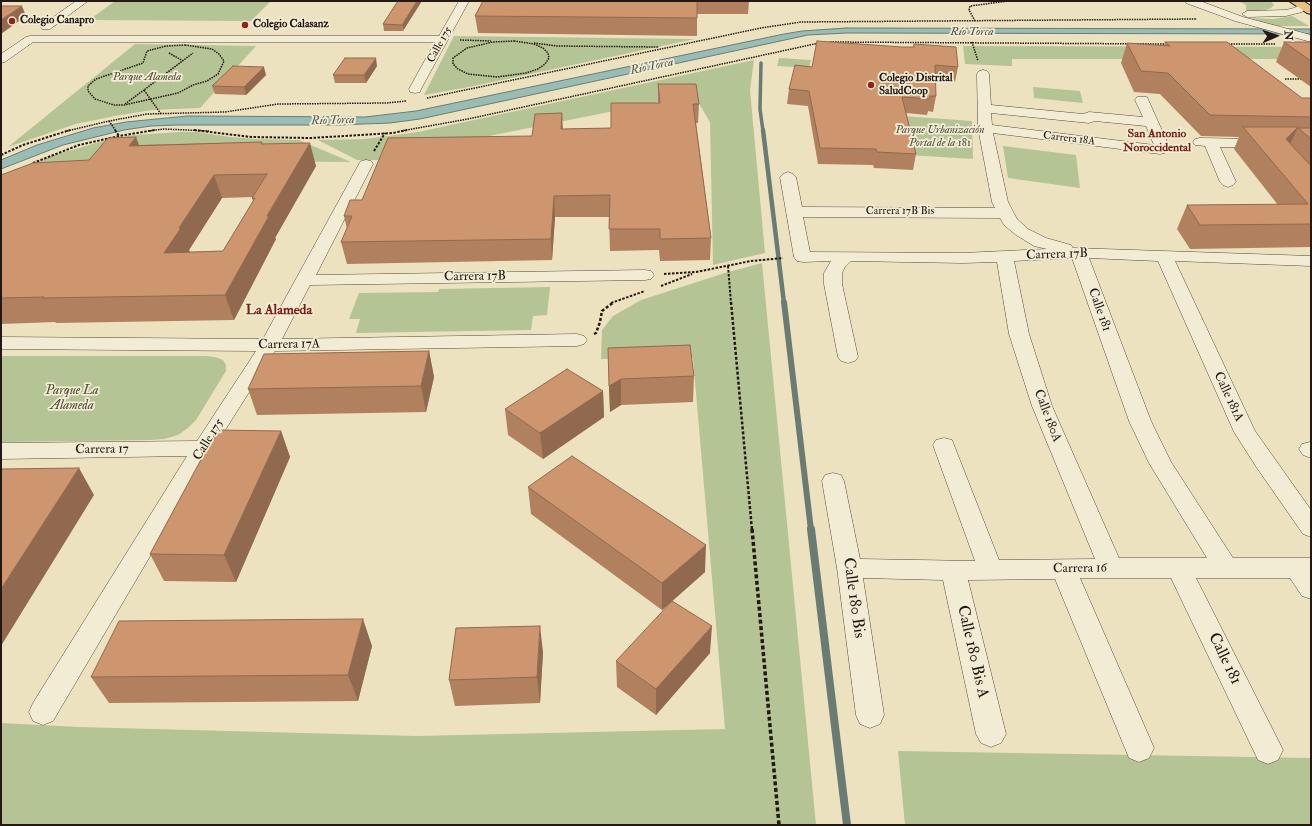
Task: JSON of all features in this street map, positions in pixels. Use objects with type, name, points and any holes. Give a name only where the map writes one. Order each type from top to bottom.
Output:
[{"type":"street","points":[[46,27],[83,1]]},
{"type":"street","name":"Calle 175","points":[[418,94],[464,1]]},
{"type":"street","points":[[1190,1],[1261,26],[1311,39]]},
{"type":"street","points":[[1209,8],[1266,15],[1293,12],[1303,6]]},
{"type":"street","points":[[1,59],[30,39],[444,39]]},
{"type":"street","points":[[983,74],[985,128],[997,193],[1010,222],[1022,232],[1040,242],[1079,253]]},
{"type":"street","points":[[1085,100],[1093,142]]},
{"type":"street","points":[[985,108],[1151,122],[1142,100]]},
{"type":"street","name":"Carrera 18A","points":[[985,128],[1160,150],[1162,146],[1151,122]]},
{"type":"street","points":[[1228,182],[1214,154],[1206,142],[1311,144]]},
{"type":"street","name":"Calle 175","points":[[43,712],[203,448],[269,345],[366,164]]},
{"type":"street","points":[[788,177],[795,212],[796,258]]},
{"type":"street","name":"Carrera 17B Bis","points":[[795,212],[1005,212]]},
{"type":"street","name":"Carrera 17B","points":[[796,258],[847,256],[1005,257],[1079,253],[1311,261]]},
{"type":"street","name":"Calle 181","points":[[1079,253],[1140,421],[1164,470],[1226,568]]},
{"type":"street","points":[[847,256],[838,264],[834,273],[833,284],[848,357]]},
{"type":"street","name":"Calle 181A","points":[[1164,256],[1245,432],[1264,463],[1311,528]]},
{"type":"street","name":"Calle 180A","points":[[1005,257],[1019,334],[1034,384],[1111,568]]},
{"type":"street","name":"Carrera 17B","points":[[305,280],[649,284]]},
{"type":"street","name":"Carrera 17A","points":[[1,343],[269,345],[576,340]]},
{"type":"street","points":[[944,445],[990,569]]},
{"type":"street","name":"Carrera 17","points":[[1,451],[203,448]]},
{"type":"street","name":"Calle 180 Bis","points":[[833,480],[849,568],[870,715]]},
{"type":"street","points":[[1303,567],[1311,589]]},
{"type":"street","name":"Carrera 16","points":[[849,568],[953,571],[990,569],[1303,567]]},
{"type":"street","name":"Calle 181","points":[[1179,568],[1268,750]]},
{"type":"street","points":[[1064,569],[1139,748]]},
{"type":"street","name":"Calle 180 Bis A","points":[[953,571],[991,734]]},
{"type":"path","points":[[975,20],[969,10],[970,6],[1008,1]]},
{"type":"path","points":[[418,94],[761,28],[801,22],[1202,19]]},
{"type":"path","points":[[444,39],[508,41],[557,46],[664,47]]},
{"type":"path","points":[[508,41],[493,42],[467,48],[453,58],[453,64],[458,69],[468,74],[496,77],[526,73],[545,64],[549,58],[548,53],[543,48],[522,42]]},
{"type":"path","points":[[830,42],[1168,44]]},
{"type":"path","points":[[972,42],[983,74]]},
{"type":"path","points":[[33,163],[79,145],[119,136],[164,129],[206,131],[251,137],[311,138],[385,133],[468,119],[823,43]]},
{"type":"path","points":[[1223,44],[1279,44]]},
{"type":"path","points":[[185,45],[202,46],[212,49],[219,54],[224,61],[218,74],[207,81],[193,85],[178,93],[151,99],[114,105],[94,99],[88,91],[88,86],[96,79],[143,63],[147,51],[153,48],[185,45]]},
{"type":"path","points":[[124,104],[202,46]]},
{"type":"path","points":[[1285,79],[1304,79]]},
{"type":"path","points":[[144,90],[161,114]]},
{"type":"path","points":[[1,155],[37,141],[109,121],[161,114],[225,112],[278,104],[387,103],[410,101]]},
{"type":"path","points":[[109,121],[119,136]]},
{"type":"path","points":[[366,164],[385,133]]},
{"type":"path","points":[[576,340],[588,338],[596,333],[602,311],[610,304],[649,284],[696,272],[772,258],[796,258]]},
{"type":"path","points":[[728,266],[779,825]]},
{"type":"path","points":[[649,284],[696,272]]},
{"type":"green space","points":[[115,1],[271,1],[251,21],[89,20]]},
{"type":"green space","points":[[1238,1],[1271,1],[1274,5],[1263,11],[1246,12],[1246,5]]},
{"type":"green space","points":[[1292,16],[1309,26],[1273,26],[1251,18],[1274,19]]},
{"type":"green space","points":[[454,36],[695,39],[469,87],[424,95]]},
{"type":"green space","name":"Parque Alameda","points":[[135,44],[256,46],[200,108],[152,110],[115,116],[76,124],[8,147]]},
{"type":"green space","points":[[963,46],[1303,47],[1311,59],[1012,59],[1012,66],[1009,66],[965,64]]},
{"type":"green space","points":[[779,58],[811,60],[809,68],[777,66]]},
{"type":"green space","points":[[754,60],[750,90],[765,253],[713,265],[710,122],[694,95],[389,156],[386,160],[357,160],[318,140],[365,139],[418,132]]},
{"type":"green space","points":[[1033,87],[1080,91],[1083,103],[1034,98]]},
{"type":"green space","name":"Parque Urbanización Portal de la 181","points":[[904,116],[972,121],[973,159],[909,155]]},
{"type":"green space","points":[[197,132],[255,139],[299,140],[351,162],[216,161],[1,176],[51,156],[110,139],[134,135]]},
{"type":"green space","points":[[1003,146],[1076,155],[1080,188],[1008,178]]},
{"type":"green space","points":[[762,263],[816,825],[1,825],[1,723],[79,727],[416,736],[725,729],[693,358],[601,359],[602,330],[613,316],[641,300],[725,273]]},
{"type":"green space","points":[[550,287],[547,315],[533,316],[531,330],[356,333],[360,319],[349,319],[359,293],[438,292],[439,289]]},
{"type":"green space","name":"Parque La Alameda","points":[[1,356],[205,356],[223,360],[226,365],[226,371],[196,420],[178,435],[164,439],[151,440],[1,442]]},
{"type":"green space","points":[[898,751],[1311,758],[1311,825],[905,825]]},
{"type":"water","name":"Río Torca","points":[[846,28],[1311,29],[1311,34],[847,33],[808,35],[420,119],[390,123],[338,125],[151,126],[124,130],[63,145],[1,169],[1,160],[37,145],[93,128],[126,122],[187,116],[365,117],[416,111],[784,34],[802,31]]},
{"type":"building","points":[[398,1],[417,1],[402,25],[383,24]]},
{"type":"building","points":[[483,1],[697,1],[697,18],[475,16]]},
{"type":"building","points":[[1,6],[22,6],[1,20]]},
{"type":"building","name":"Colegio Distrital SaludCoop","points":[[817,41],[902,47],[914,47],[914,44],[956,47],[958,67],[935,65],[936,96],[930,96],[930,99],[902,97],[916,154],[877,152],[876,149],[820,148],[809,91],[789,89],[795,65],[812,67]]},
{"type":"building","points":[[1165,42],[1227,42],[1302,98],[1311,98],[1311,117],[1210,115],[1168,73],[1141,71],[1127,43],[1170,46]]},
{"type":"building","points":[[1284,42],[1311,42],[1311,61]]},
{"type":"building","points":[[345,58],[376,58],[364,75],[333,75]]},
{"type":"building","points":[[233,66],[264,67],[244,87],[212,86]]},
{"type":"building","points":[[658,84],[696,84],[699,104],[693,104],[711,238],[660,239],[660,229],[609,229],[610,195],[554,196],[551,239],[341,242],[352,216],[344,216],[350,200],[362,200],[388,138],[532,136],[535,114],[562,113],[561,129],[611,128],[611,103],[660,103]]},
{"type":"building","points":[[1243,127],[1298,127],[1286,139],[1311,166],[1311,224],[1200,225],[1187,205],[1308,204]]},
{"type":"building","points":[[1298,128],[1311,128],[1311,139]]},
{"type":"building","points":[[136,137],[129,146],[262,142],[261,144],[310,143],[267,216],[269,216],[225,295],[1,298],[1,175],[33,163],[89,160],[108,138]],"holes":[[[267,174],[252,198],[255,198],[223,251],[164,253],[214,175]]]},
{"type":"building","points":[[690,345],[694,376],[621,379],[609,386],[608,348]]},
{"type":"building","points":[[429,351],[421,386],[248,389],[264,354]]},
{"type":"building","points":[[567,369],[603,391],[540,433],[505,409]]},
{"type":"building","points":[[217,430],[281,431],[224,555],[150,554]]},
{"type":"building","points":[[572,456],[706,545],[662,583],[528,487]]},
{"type":"building","points":[[79,468],[1,589],[1,469]]},
{"type":"building","points":[[672,601],[712,626],[656,689],[616,661]]},
{"type":"building","points":[[363,619],[348,675],[91,677],[119,621]]},
{"type":"building","points":[[540,626],[537,677],[449,680],[456,628]]},
{"type":"waterway","points":[[761,63],[760,109],[763,131]]},
{"type":"waterway","points":[[763,130],[784,303]]},
{"type":"waterway","points":[[784,302],[811,530]]},
{"type":"waterway","points":[[811,529],[847,825]]},
{"type":"place","name":"Colegio Canapro","points":[[12,21]]},
{"type":"place","name":"Colegio Calasanz","points":[[245,25]]},
{"type":"place","name":"Colegio Distrital SaludCoop","points":[[871,85]]},
{"type":"district","name":"San Antonio Noroccidental","points":[[1157,141]]},
{"type":"district","name":"La Alameda","points":[[279,311]]}]
